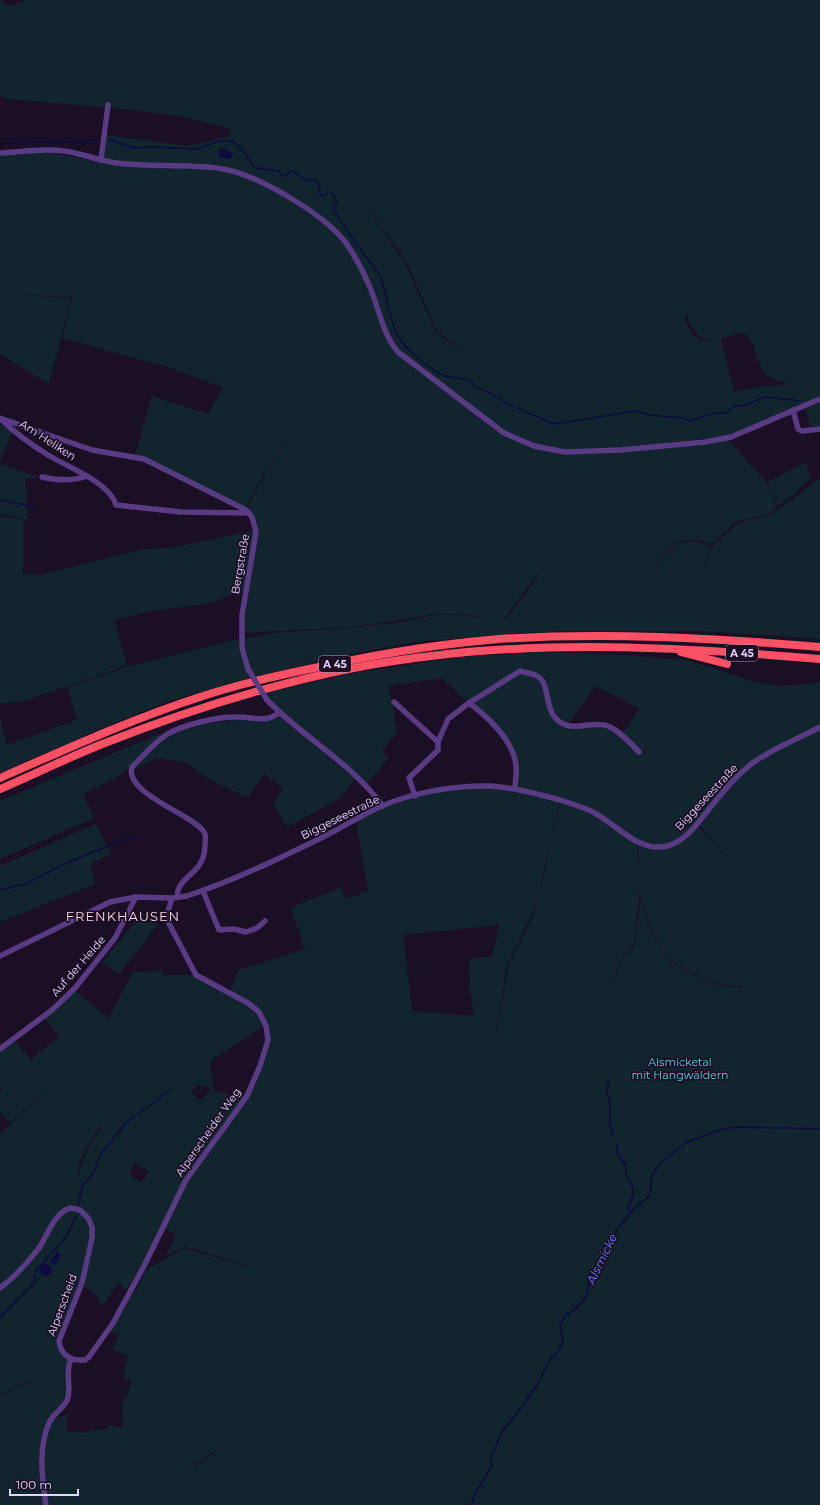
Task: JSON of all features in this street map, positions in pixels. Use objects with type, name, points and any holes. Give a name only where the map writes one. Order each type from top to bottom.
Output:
[{"type":"highway","name":"A 45","points":[[0,778],[96,736],[200,697],[280,675],[428,647],[499,639],[579,636],[731,639],[820,647]]},
{"type":"highway","name":"A 45","points":[[0,789],[104,743],[201,708],[276,687],[348,670],[431,656],[539,648],[663,647],[820,659]]},
{"type":"highway","points":[[663,647],[727,664]]},
{"type":"street","points":[[101,160],[108,105]]},
{"type":"street","points":[[0,153],[54,150],[101,160],[133,164],[183,165],[219,168],[257,181],[316,214],[345,242],[355,257],[370,286],[384,328],[392,345],[398,352],[504,433],[534,446],[565,452],[586,452],[705,442],[731,437],[820,399]]},
{"type":"street","points":[[793,410],[798,429],[802,431],[820,429]]},
{"type":"street","points":[[0,418],[92,450],[144,459],[237,504],[249,513]]},
{"type":"street","name":"Am Heliken","points":[[0,418],[32,444],[86,476],[106,490],[114,499],[116,505],[181,512],[249,513]]},
{"type":"street","name":"Am Heliken","points":[[42,477],[53,479],[80,479],[86,476]]},
{"type":"street","name":"Bergstraße","points":[[249,513],[252,517],[256,532],[242,615],[242,648],[248,669],[256,685],[267,700],[280,713],[359,778],[383,806]]},
{"type":"street","points":[[415,796],[409,778],[438,750],[438,742],[448,719],[469,703],[520,671],[536,675],[543,680],[549,711],[558,722],[566,726],[601,724],[608,726],[617,730],[639,752]]},
{"type":"street","points":[[394,702],[438,742]]},
{"type":"street","points":[[469,703],[478,710],[507,742],[516,762],[515,788]]},
{"type":"street","name":"Alperscheider Weg","points":[[71,1359],[85,1360],[113,1323],[186,1180],[247,1096],[260,1066],[268,1040],[266,1026],[258,1012],[248,1003],[196,976],[166,918],[181,884],[202,862],[205,835],[199,825],[160,802],[136,783],[132,775],[132,767],[167,735],[180,729],[210,720],[234,716],[268,719],[280,713]]},
{"type":"street","name":"Biggeseestraße","points":[[0,956],[110,902],[136,897],[175,898],[187,896],[273,861],[383,806],[415,796],[456,787],[489,786],[515,788],[591,811],[637,842],[654,847],[666,847],[677,843],[697,824],[727,787],[753,763],[773,750],[820,727]]},
{"type":"street","points":[[203,890],[219,930],[234,929],[246,932],[257,928],[265,921]]},
{"type":"street","name":"Auf der Heide","points":[[0,1049],[52,1010],[75,988],[115,938],[136,897]]},
{"type":"street","name":"Alperscheid","points":[[0,1288],[15,1275],[39,1248],[62,1212],[74,1208],[80,1210],[86,1215],[91,1224],[92,1238],[82,1283],[58,1341],[62,1351],[71,1359]]},
{"type":"street","points":[[46,1505],[42,1469],[44,1440],[50,1420],[64,1405],[68,1398],[67,1367],[71,1359]]},
{"type":"green space","points":[[0,0],[10,6],[26,0],[820,0],[820,397],[751,428],[726,436],[630,447],[728,439],[766,482],[777,508],[762,516],[737,521],[712,544],[687,540],[677,544],[657,562],[656,565],[674,547],[686,542],[692,542],[711,546],[703,569],[713,545],[738,523],[762,517],[778,510],[820,478],[820,639],[702,631],[562,631],[495,635],[415,642],[336,657],[255,677],[249,665],[243,639],[271,633],[350,628],[402,622],[439,614],[499,619],[439,613],[350,627],[243,633],[244,616],[258,531],[247,509],[259,485],[294,429],[258,484],[246,508],[135,455],[152,396],[208,414],[223,388],[171,368],[62,338],[72,297],[18,295],[71,298],[49,384],[0,354],[0,155],[45,152],[103,162],[107,135],[187,146],[228,137],[231,129],[179,116],[122,109],[7,99],[0,96]],"holes":[[[359,195],[406,261],[436,329],[450,342],[474,357],[449,343],[435,330],[405,263]],[[687,315],[694,330],[706,339],[718,340],[735,334],[746,334],[750,338],[762,370],[771,378],[789,385],[763,386],[734,392],[721,340],[705,341],[693,336],[684,317]],[[489,420],[523,441],[522,444],[503,435],[486,424]],[[546,563],[525,595],[504,619]]]},
{"type":"green space","points":[[820,403],[820,426],[810,426],[805,409]]},
{"type":"green space","points":[[0,423],[12,432],[0,462]]},
{"type":"green space","points":[[806,462],[810,479],[792,496],[777,506],[767,482]]},
{"type":"green space","points":[[0,464],[38,477],[25,479],[28,519],[0,514]]},
{"type":"green space","points":[[0,516],[23,519],[23,574],[39,575],[140,550],[176,547],[255,530],[244,591],[206,604],[150,611],[114,620],[127,665],[22,702],[0,703]]},
{"type":"green space","points":[[238,639],[239,648],[249,678],[164,703],[0,773],[0,717],[7,745],[77,720],[67,687],[126,667]]},
{"type":"green space","points":[[541,652],[622,655],[687,660],[755,682],[778,686],[820,683],[820,726],[753,762],[696,824],[676,842],[665,846],[637,841],[592,811],[517,788],[517,775],[508,742],[470,703],[520,671],[468,703],[442,678],[387,686],[392,701],[397,732],[382,751],[389,758],[366,784],[281,712],[264,693],[348,674],[462,657]],"holes":[[[596,686],[640,709],[621,735],[601,724],[566,726]]]},
{"type":"green space","points":[[280,717],[355,779],[339,799],[287,827],[274,804],[283,788],[264,774],[248,797],[217,784],[185,762],[157,758],[134,769],[166,739],[181,731],[220,722],[238,720],[265,721]]},
{"type":"green space","name":"Alsmicketal mit Hangwäldern","points":[[820,728],[820,1505],[47,1505],[44,1462],[46,1441],[52,1420],[70,1413],[66,1423],[67,1431],[89,1433],[90,1430],[104,1430],[110,1425],[123,1428],[123,1398],[127,1398],[131,1380],[123,1377],[128,1356],[112,1349],[119,1336],[110,1331],[127,1302],[137,1289],[145,1271],[184,1248],[238,1264],[254,1266],[238,1263],[184,1247],[166,1256],[176,1234],[164,1228],[187,1181],[236,1114],[268,1040],[259,1011],[229,994],[239,970],[305,949],[291,908],[341,887],[346,899],[368,891],[356,821],[413,798],[453,789],[474,787],[515,789],[559,802],[552,837],[560,802],[591,812],[637,843],[639,874],[638,844],[666,847],[697,825],[740,871],[698,824],[727,787],[754,763]],"holes":[[[640,889],[640,896],[649,923],[666,958],[712,983],[743,987],[712,984],[666,959],[648,923],[640,898],[635,945],[622,961],[609,991],[621,961],[634,944]],[[539,892],[534,913],[509,965],[492,1054],[507,966],[533,912]],[[499,925],[493,956],[469,959],[470,990],[474,1016],[412,1011],[403,935]],[[216,1450],[212,1455],[177,1478]]]},
{"type":"green space","points":[[164,732],[121,775],[83,794],[94,818],[0,859],[0,801]]},
{"type":"green space","points":[[96,824],[111,854],[90,864],[95,884],[0,922],[0,866]]},
{"type":"green space","points":[[135,922],[159,923],[119,974],[102,962]]},
{"type":"green space","points":[[162,971],[163,975],[195,975],[247,1003],[258,1012],[265,1025],[210,1061],[213,1090],[245,1098],[202,1155],[141,1267],[125,1291],[119,1282],[102,1307],[98,1297],[83,1286],[92,1238],[87,1214],[65,1208],[27,1259],[0,1285],[0,1134],[33,1103],[66,1062],[33,1102],[10,1123],[0,1112],[0,1090],[2,1089],[0,1086],[0,1049],[13,1040],[31,1059],[59,1037],[44,1017],[74,989],[108,1019],[133,972]],"holes":[[[197,1085],[211,1088],[203,1099],[197,1099],[191,1092]],[[101,1126],[102,1127],[87,1149],[77,1176],[82,1156]],[[134,1163],[149,1171],[142,1183],[130,1175]]]},
{"type":"green space","points":[[71,1210],[86,1216],[90,1225],[91,1238],[84,1271],[63,1326],[52,1330],[40,1341],[52,1331],[62,1327],[57,1339],[68,1362],[66,1366],[67,1397],[65,1403],[52,1416],[42,1442],[45,1505],[0,1505],[0,1397],[30,1381],[35,1375],[30,1380],[0,1396],[0,1289],[11,1282],[63,1214]]},
{"type":"shaded area","points":[[221,148],[233,153],[231,159],[219,157],[219,149]]},
{"type":"shaded area","points":[[57,1252],[61,1255],[55,1266],[50,1261]]},
{"type":"shaded area","points":[[46,1264],[50,1266],[52,1270],[50,1274],[46,1276],[42,1274],[40,1270],[42,1266]]},
{"type":"waterway","points":[[0,144],[60,141],[77,143],[87,140],[97,140]]},
{"type":"waterway","points":[[109,140],[135,148],[152,147],[198,149],[218,141],[233,141],[244,152],[255,168],[279,171],[281,175],[287,176],[290,171],[295,172],[309,182],[313,179],[316,180],[320,188],[320,195],[325,196],[330,191],[337,201],[333,208],[379,275],[384,288],[390,316],[401,341],[424,363],[438,373],[465,379],[472,383],[475,387],[485,390],[513,406]]},
{"type":"waterway","points":[[517,408],[554,424],[636,411],[650,415],[684,418],[689,421],[716,413],[726,413],[733,407],[744,405],[765,397],[801,401]]},
{"type":"waterway","points":[[0,500],[36,507]]},
{"type":"waterway","points":[[0,890],[26,884],[62,865],[132,836]]},
{"type":"waterway","points":[[609,1081],[606,1093],[610,1100],[610,1123],[613,1136]]},
{"type":"waterway","points":[[78,1205],[83,1185],[94,1172],[101,1154],[126,1123],[172,1089]]},
{"type":"waterway","name":"Alsmicke","points":[[471,1505],[474,1496],[492,1465],[491,1457],[502,1432],[537,1385],[550,1359],[555,1356],[563,1342],[560,1325],[566,1315],[577,1308],[587,1295],[589,1280],[597,1265],[605,1256],[607,1245],[614,1240],[616,1231],[637,1206],[650,1196],[652,1175],[660,1163],[686,1143],[719,1130],[736,1127],[820,1129]]},
{"type":"waterway","points":[[617,1144],[617,1153],[626,1166],[626,1176],[632,1185],[633,1195],[627,1209],[632,1212]]},
{"type":"waterway","points":[[0,1317],[34,1284],[35,1272],[67,1236],[76,1216]]},
{"type":"waterway","points":[[35,1283],[39,1278]]},
{"type":"district","name":"FRENKHAUSEN","points":[[123,916]]}]
